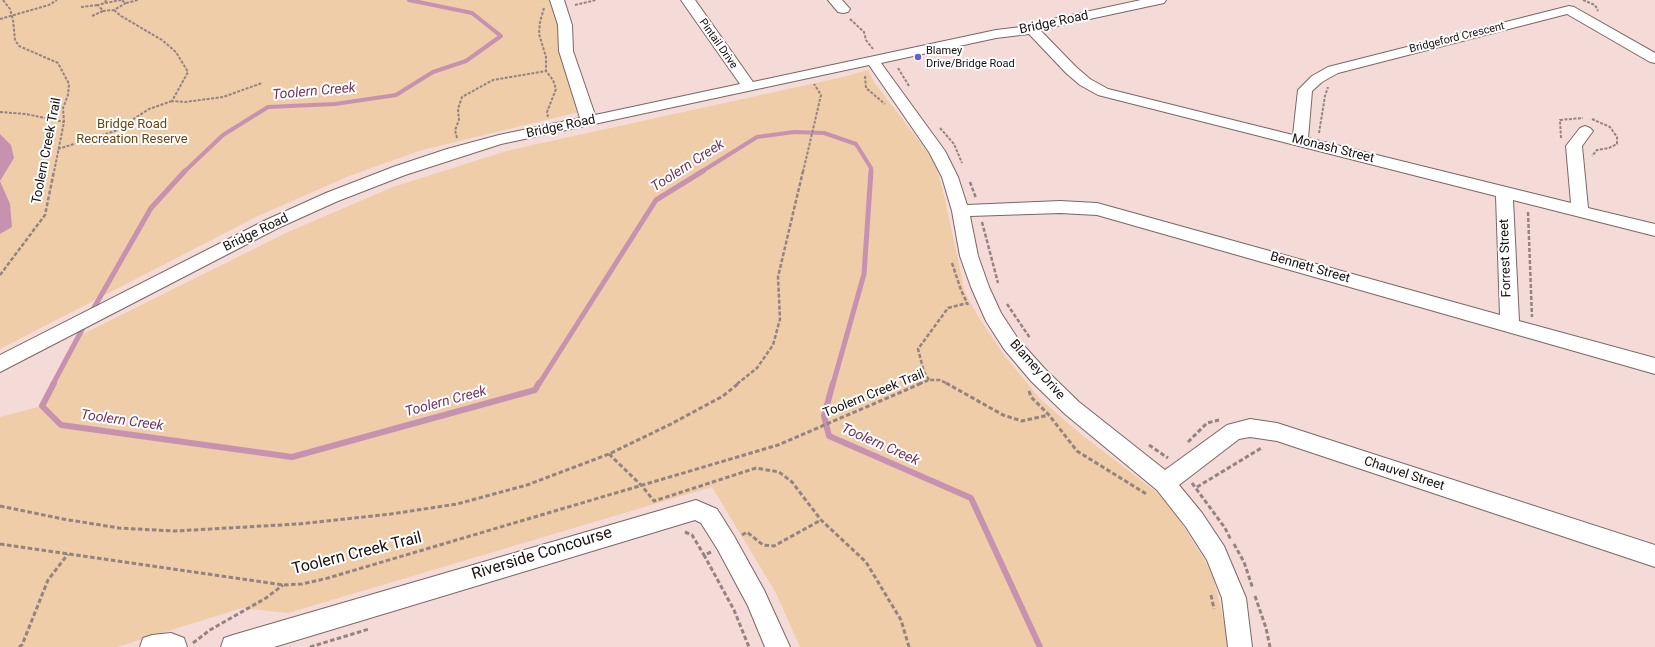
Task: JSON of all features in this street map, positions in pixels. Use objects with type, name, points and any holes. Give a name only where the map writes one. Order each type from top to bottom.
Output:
[{"type":"street","name":"Pintail Drive","points":[[688,0],[749,87]]},
{"type":"street","name":"Bridge Road","points":[[0,364],[236,242],[332,197],[400,171],[492,142],[749,87],[873,56],[997,34],[1032,30],[1054,22],[1159,0]]},
{"type":"street","points":[[565,2],[566,51],[589,121]]},
{"type":"street","name":"Bridgeford Crescent","points":[[1300,141],[1305,90],[1317,79],[1333,70],[1569,10],[1655,59]]},
{"type":"street","name":"Monash Street","points":[[1032,30],[1071,70],[1085,82],[1104,92],[1655,230]]},
{"type":"street","name":"Blamey Drive","points":[[873,56],[937,151],[969,210],[969,256],[980,288],[993,316],[1011,344],[1038,375],[1072,408],[1167,484],[1194,520],[1216,554],[1234,598],[1240,647]]},
{"type":"street","points":[[1580,211],[1574,146],[1585,131]]},
{"type":"street","name":"Forrest Street","points":[[1504,192],[1510,324]]},
{"type":"street","name":"Bennett Street","points":[[969,210],[1060,207],[1097,209],[1655,366]]},
{"type":"street","name":"Chauvel Street","points":[[1167,484],[1234,431],[1250,428],[1277,432],[1655,556]]},
{"type":"street","name":"Riverside Concourse","points":[[233,647],[689,510],[702,512],[709,516],[726,543],[756,598],[778,647]]},
{"type":"street","points":[[152,647],[171,645],[175,647]]},
{"type":"path","name":"Toolern Creek Trail","points":[[0,275],[45,215],[64,122],[63,108],[68,95],[68,84],[64,73],[58,64],[19,46],[15,40],[10,9],[3,0]]},
{"type":"path","points":[[0,19],[49,5],[57,0]]},
{"type":"path","points":[[81,7],[121,0],[126,3]]},
{"type":"path","points":[[92,16],[103,11],[114,10],[126,3],[138,0]]},
{"type":"path","points":[[565,2],[596,0]]},
{"type":"path","points":[[542,4],[544,9],[540,22],[539,34],[546,57],[546,71],[553,80],[556,89],[547,112],[551,129]]},
{"type":"path","points":[[839,4],[851,20],[864,32],[873,56]]},
{"type":"path","points":[[98,5],[103,11]]},
{"type":"path","points":[[114,10],[121,16],[162,40],[176,52],[188,72],[172,101]]},
{"type":"path","points":[[897,65],[913,91]]},
{"type":"path","points":[[458,143],[455,130],[459,120],[458,109],[462,97],[493,80],[507,76],[546,71]]},
{"type":"path","points":[[0,506],[119,528],[175,531],[298,524],[391,514],[457,504],[527,485],[609,454],[670,424],[723,396],[757,368],[773,345],[780,319],[778,277],[821,95],[813,82]]},
{"type":"path","points":[[58,149],[115,131],[149,110],[172,101],[185,102],[224,97],[262,83]]},
{"type":"path","points":[[1323,135],[1319,132],[1329,86]]},
{"type":"path","points":[[0,112],[26,114],[64,122]]},
{"type":"path","points":[[939,127],[954,144],[964,168]]},
{"type":"path","points":[[969,180],[969,210],[999,287]]},
{"type":"path","points":[[1528,205],[1532,320]]},
{"type":"path","points":[[1005,300],[1031,340]]},
{"type":"path","points":[[929,380],[924,372],[918,349],[948,308],[967,302]]},
{"type":"path","name":"Toolern Creek Trail","points":[[0,544],[284,585],[302,584],[328,578],[778,445],[929,380],[940,380],[1003,415],[1022,421],[1049,415],[1077,451],[1167,484]]},
{"type":"path","points":[[1144,442],[1163,454],[1167,484],[1197,488],[1225,528],[1244,562],[1266,628],[1270,647]]},
{"type":"path","points":[[609,454],[642,486],[654,501],[756,468],[779,472],[792,482],[821,520],[866,562],[901,620],[909,647]]},
{"type":"path","points":[[749,647],[734,610],[704,555],[747,532],[763,545],[774,546],[821,520]]},
{"type":"path","points":[[19,647],[22,644],[48,580],[68,553]]},
{"type":"path","points":[[187,647],[210,630],[266,598],[284,585]]},
{"type":"path","points":[[1210,590],[1214,611]]},
{"type":"green space","name":"Bridge Road Recreation Reserve","points":[[0,0],[549,0],[552,3],[557,26],[559,52],[579,112],[422,150],[349,176],[258,216],[0,349]]},
{"type":"green space","points":[[868,70],[874,82],[926,150],[937,169],[965,293],[981,321],[1004,355],[1040,399],[1082,435],[1168,501],[1212,572],[1230,647],[800,647],[776,593],[712,487],[288,613],[242,608],[117,647],[0,647],[0,417],[42,406],[77,337],[288,232],[393,187],[510,150],[843,77]]},
{"type":"shaded area","points":[[0,134],[11,145],[14,158],[0,181]]},
{"type":"shaded area","points":[[0,181],[10,204],[12,227],[0,234]]},
{"type":"waterway","name":"Toolern Creek","points":[[185,171],[223,135],[268,107],[335,104],[396,95],[433,72],[466,61],[501,36],[472,13],[409,0]]},
{"type":"waterway","name":"Toolern Creek","points":[[701,172],[757,137],[794,132],[824,133],[856,144],[871,168],[871,171]]},
{"type":"waterway","name":"Toolern Creek","points":[[91,313],[151,208],[185,171]]},
{"type":"waterway","name":"Toolern Creek","points":[[539,384],[656,200],[703,171]]},
{"type":"waterway","name":"Toolern Creek","points":[[833,384],[864,274],[871,171]]},
{"type":"waterway","name":"Toolern Creek","points":[[53,384],[85,324]]},
{"type":"waterway","name":"Toolern Creek","points":[[54,383],[42,406],[61,425],[292,457],[535,390],[539,383]]},
{"type":"waterway","name":"Toolern Creek","points":[[833,383],[824,416],[829,436],[971,498],[1040,647]]},
{"type":"place","name":"Blamey Drive/Bridge Road","points":[[918,57]]}]
